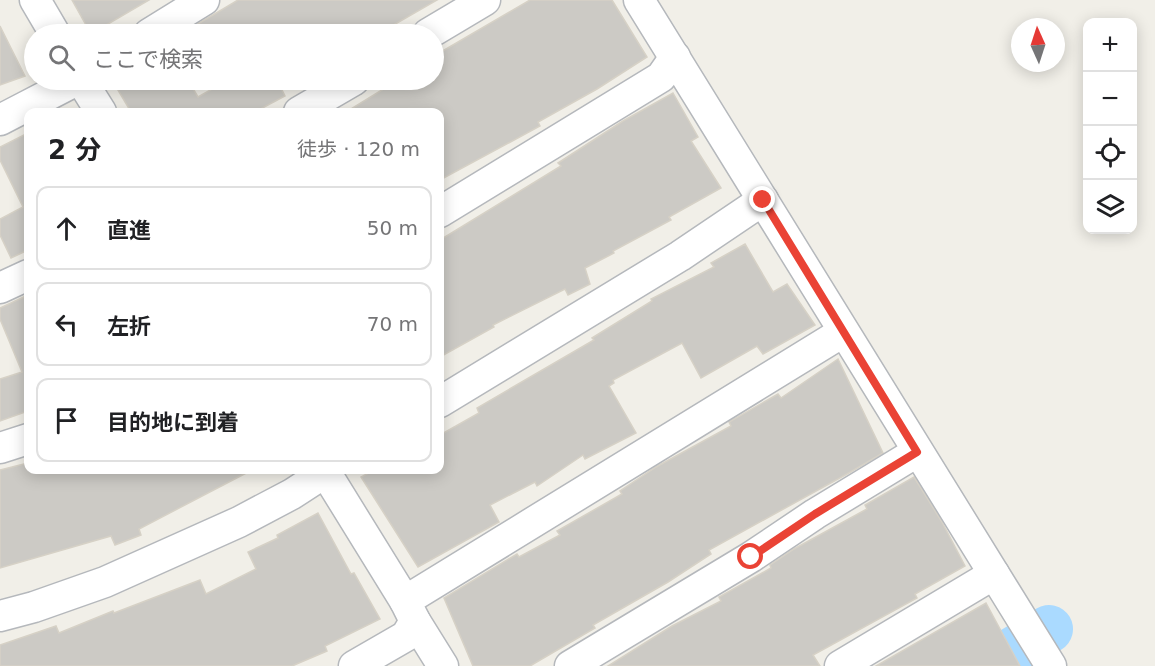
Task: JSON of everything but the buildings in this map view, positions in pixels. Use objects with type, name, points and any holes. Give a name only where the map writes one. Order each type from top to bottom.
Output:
[{"type":"street","points":[[35,0],[49,24]]},
{"type":"street","points":[[165,24],[204,0]]},
{"type":"street","points":[[444,24],[484,0]]},
{"type":"street","points":[[639,0],[1038,646]]},
{"type":"street","points":[[444,210],[661,77],[675,57]]},
{"type":"street","points":[[0,120],[59,90]]},
{"type":"street","points":[[86,90],[98,108]]},
{"type":"street","points":[[307,108],[337,90]]},
{"type":"street","points":[[444,400],[680,256],[763,200]]},
{"type":"street","points":[[0,288],[24,277]]},
{"type":"street","points":[[354,666],[406,636],[410,611],[843,332]]},
{"type":"street","points":[[0,448],[24,440]]},
{"type":"street","points":[[570,666],[751,557],[815,514],[917,452]]},
{"type":"street","points":[[0,616],[34,607],[115,577],[239,522],[292,494],[320,474]]},
{"type":"street","points":[[328,474],[443,666]]},
{"type":"street","points":[[840,666],[994,574]]},
{"type":"waterway","points":[[988,666],[1049,629]]},
{"type":"route","points":[[751,557],[815,514],[917,452],[763,200]]}]
